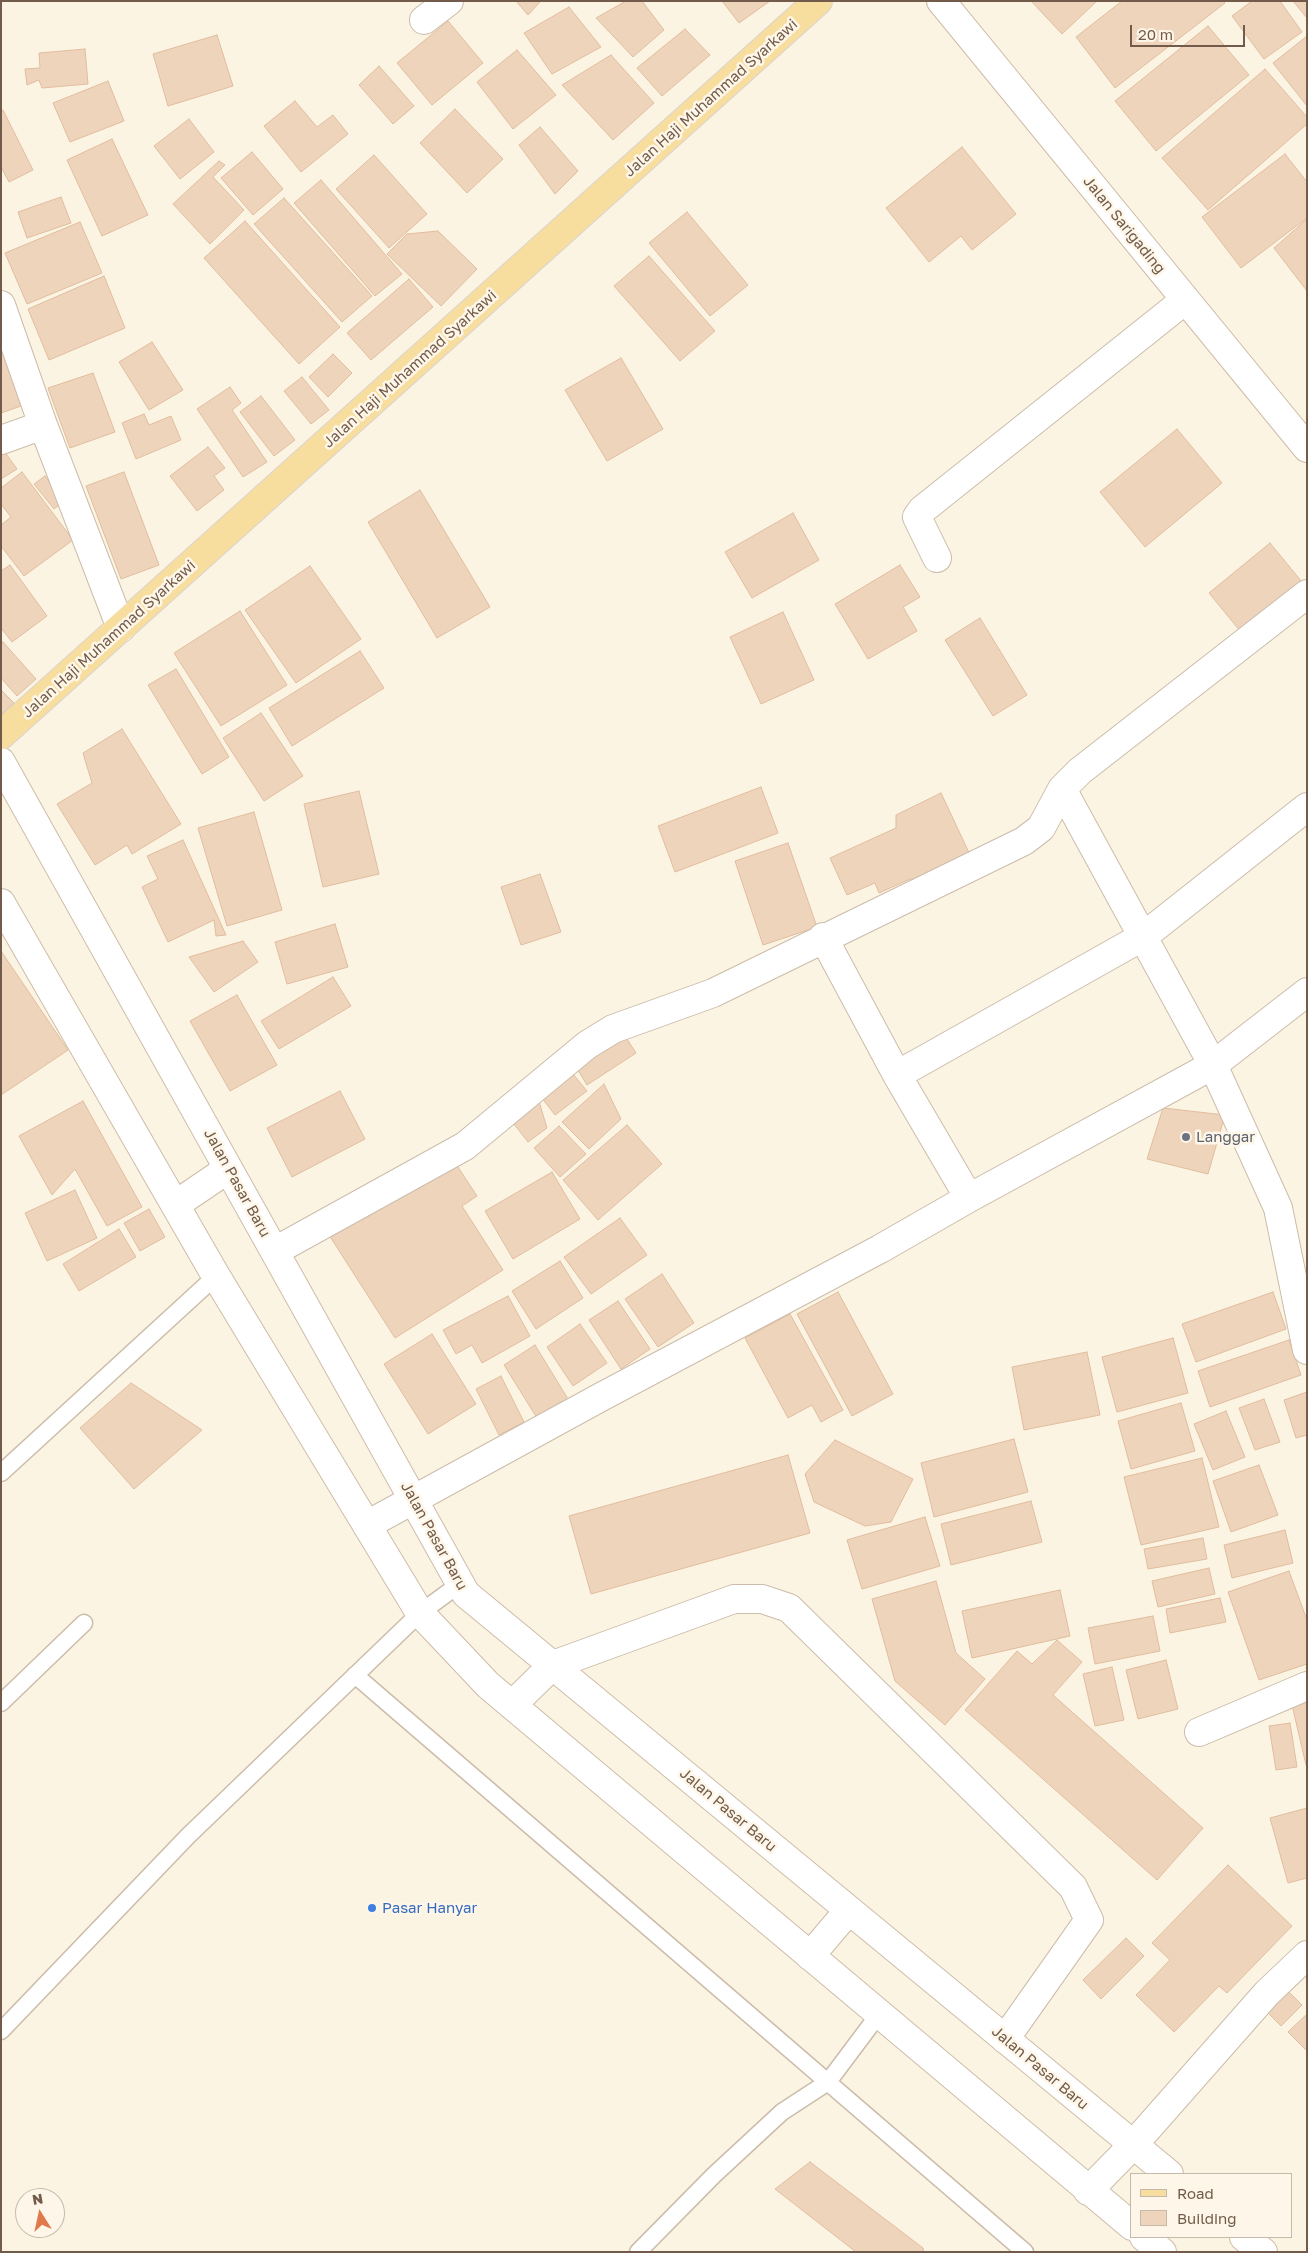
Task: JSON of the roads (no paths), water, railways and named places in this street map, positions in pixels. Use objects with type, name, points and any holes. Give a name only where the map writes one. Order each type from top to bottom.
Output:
[{"type":"main road","name":"Jalan Haji Muhammad Syarkawi","points":[[1,735],[818,1]]},
{"type":"street","points":[[424,20],[449,1]]},
{"type":"street","name":"Jalan Sarigading","points":[[941,1],[1307,448]]},
{"type":"street","points":[[937,558],[917,517],[922,510],[1185,300]]},
{"type":"street","points":[[1,305],[43,425],[121,628]]},
{"type":"street","points":[[1,440],[43,425]]},
{"type":"street","points":[[275,1251],[465,1146],[587,1045],[613,1028],[713,993],[823,937],[1024,840],[1041,828],[1062,789],[1080,771],[1307,594]]},
{"type":"street","name":"Jalan Pasar Baru","points":[[1,762],[466,1594],[1168,2173]]},
{"type":"street","points":[[1062,789],[1213,1065],[1278,1208],[1307,1350]]},
{"type":"street","points":[[897,1074],[1144,936],[1307,807]]},
{"type":"street","points":[[1,903],[216,1276],[420,1613],[488,1685],[512,1706],[1130,2224]]},
{"type":"street","points":[[823,937],[897,1074],[969,1198]]},
{"type":"street","points":[[367,1525],[880,1249],[969,1198],[1213,1065],[1307,992]]},
{"type":"street","points":[[175,1205],[228,1169]]},
{"type":"street","points":[[512,1706],[553,1665],[734,1598],[762,1599],[789,1608],[1073,1887],[1089,1920],[1005,2039]]},
{"type":"street","points":[[1199,1732],[1307,1686]]},
{"type":"street","points":[[810,1956],[849,1910]]},
{"type":"street","points":[[1088,2191],[1133,2145],[1267,1993],[1307,1955]]},
{"type":"street","points":[[1145,2238],[1162,2252]]},
{"type":"street","points":[[1245,2238],[1263,2252]]},
{"type":"lane","points":[[1,1473],[216,1276]]},
{"type":"lane","points":[[1,2031],[188,1836],[420,1613],[461,1584]]},
{"type":"lane","points":[[1,1703],[84,1623]]},
{"type":"lane","points":[[355,1675],[1025,2252]]},
{"type":"lane","points":[[638,2252],[714,2175],[782,2112],[828,2082],[879,2014]]},
{"type":"place","name":"Langgar","points":[[1186,1137]]},
{"type":"place","name":"Pasar Hanyar","points":[[372,1908]]}]
